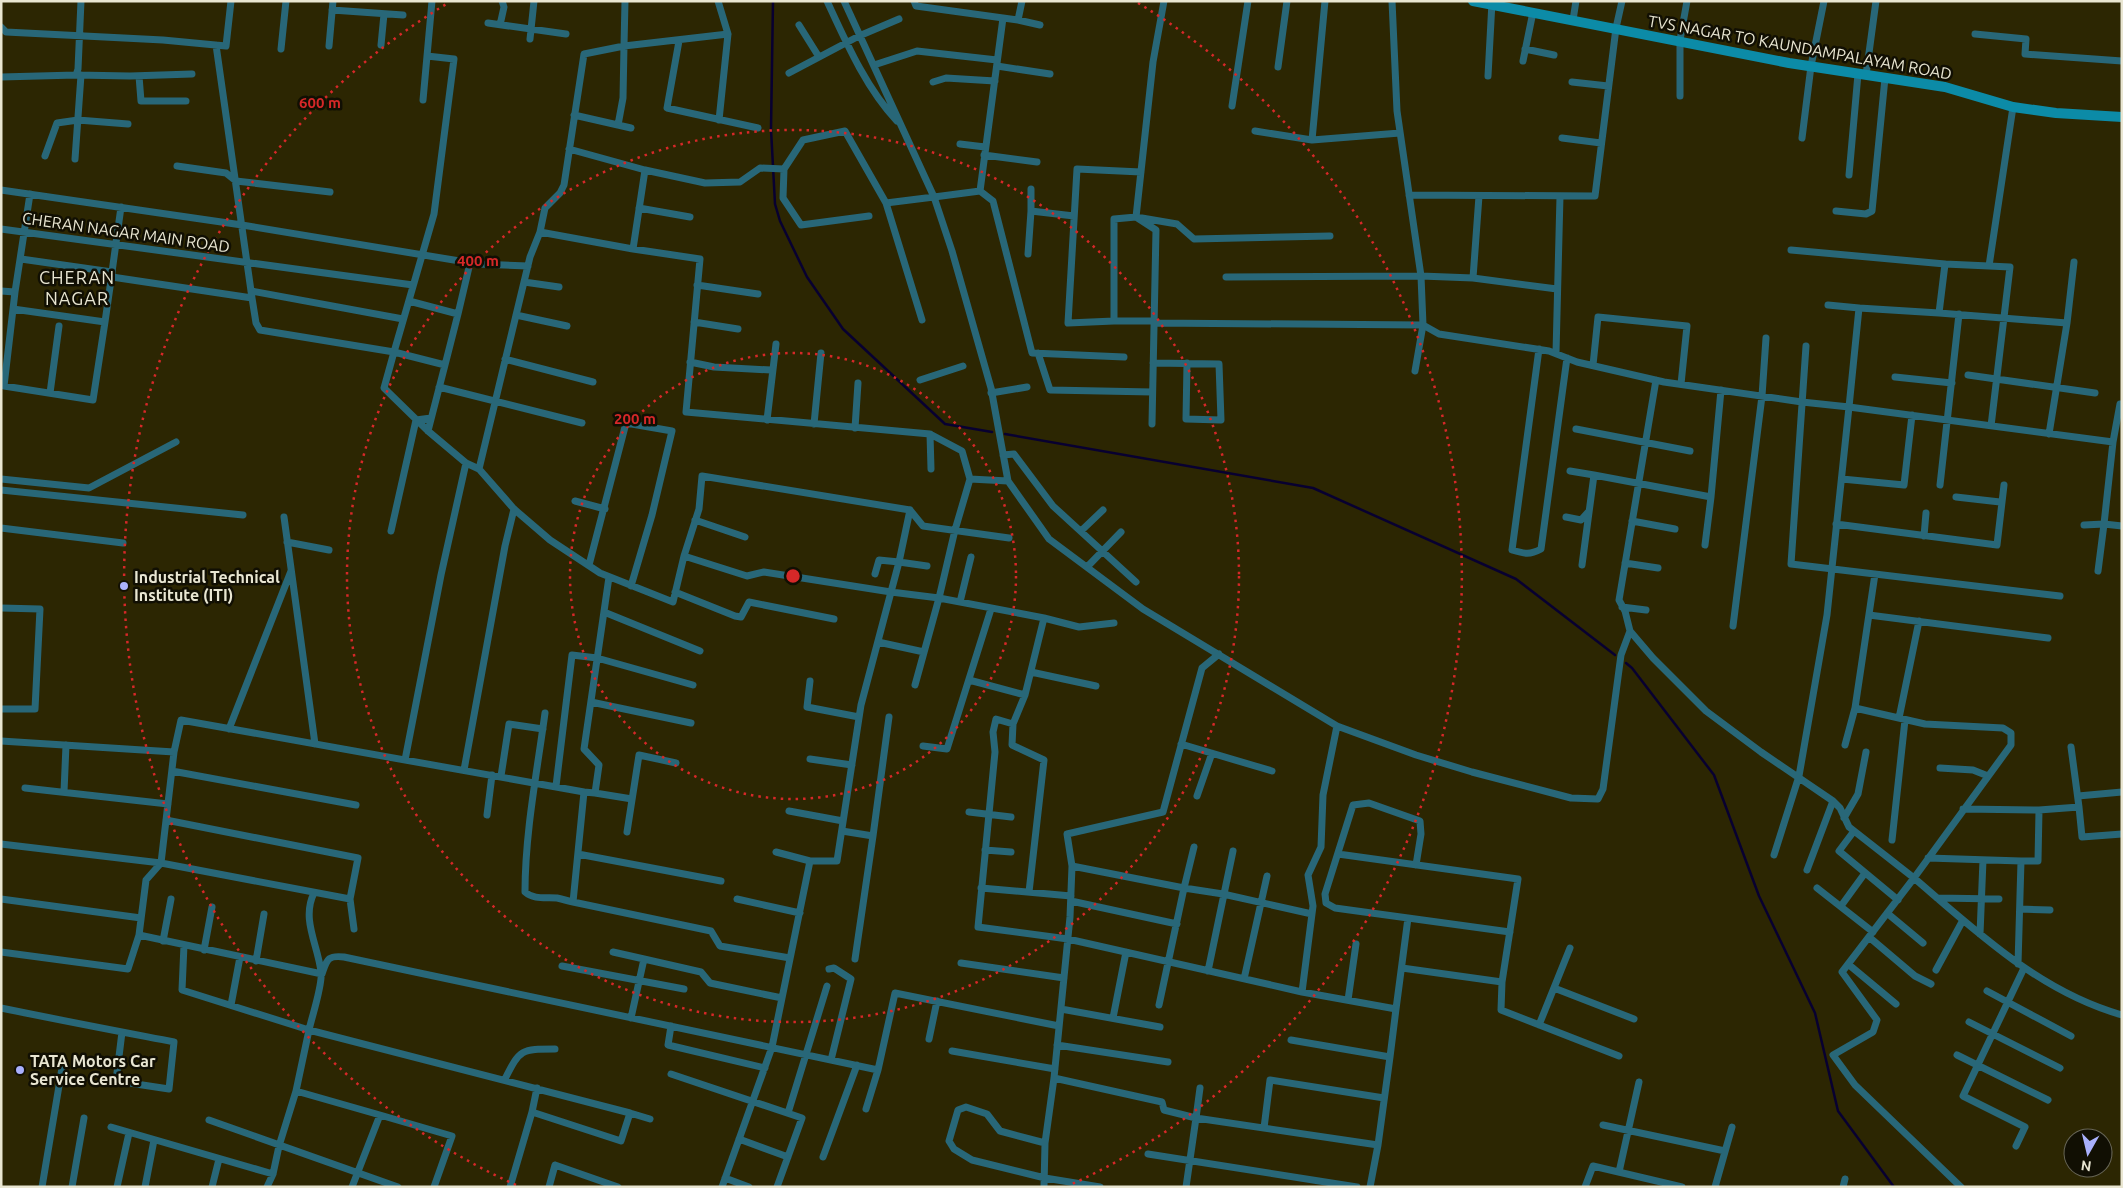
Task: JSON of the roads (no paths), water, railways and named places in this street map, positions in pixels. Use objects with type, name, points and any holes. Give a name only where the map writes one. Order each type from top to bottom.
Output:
[{"type":"street","points":[[75,158],[78,120],[81,1]]},
{"type":"street","points":[[1,28],[6,32],[163,40],[226,46],[231,1]]},
{"type":"street","points":[[281,49],[286,1]]},
{"type":"street","points":[[329,46],[333,1]]},
{"type":"street","points":[[423,100],[432,1]]},
{"type":"street","points":[[500,25],[504,7],[502,1]]},
{"type":"street","points":[[530,39],[534,1]]},
{"type":"street","points":[[618,125],[623,98],[625,1]]},
{"type":"street","points":[[718,1],[728,34],[719,120]]},
{"type":"street","points":[[827,1],[846,43],[887,110],[902,126]]},
{"type":"street","points":[[844,1],[934,197],[952,251],[991,393],[1008,481],[1049,539],[1143,609],[1336,726],[1416,756],[1571,798],[1598,799],[1603,789],[1621,655],[1630,631]]},
{"type":"street","points":[[914,1],[916,6],[1018,20],[1040,25]]},
{"type":"street","points":[[1018,20],[1022,1]]},
{"type":"street","points":[[1136,218],[1153,62],[1164,1]]},
{"type":"street","points":[[1232,106],[1248,1]]},
{"type":"street","points":[[1278,67],[1287,1]]},
{"type":"street","points":[[1312,140],[1325,1]]},
{"type":"street","points":[[1392,1],[1397,111],[1421,276],[1423,325],[1415,371]]},
{"type":"street","name":"TVS NAGAR TO KAUNDAMPALAYAM ROAD","points":[[1473,1],[1492,3],[1811,66],[1945,87],[2013,107],[2056,113],[2122,117]]},
{"type":"street","points":[[1572,20],[1576,1]]},
{"type":"street","points":[[1409,195],[1595,196],[1616,28],[1622,1]]},
{"type":"street","points":[[1680,96],[1680,40],[1687,1]]},
{"type":"street","points":[[1802,138],[1811,66],[1824,1]]},
{"type":"street","points":[[1849,175],[1862,74],[1876,1]]},
{"type":"street","points":[[1488,76],[1492,3]]},
{"type":"street","points":[[332,10],[404,15]]},
{"type":"street","points":[[1523,61],[1533,12]]},
{"type":"street","points":[[381,45],[384,14]]},
{"type":"street","points":[[980,191],[1003,18]]},
{"type":"street","points":[[789,73],[860,36],[899,19]]},
{"type":"street","points":[[488,24],[566,34]]},
{"type":"street","points":[[799,25],[819,57]]},
{"type":"street","points":[[405,760],[441,574],[464,473],[472,466],[494,402],[528,266],[540,232],[545,208],[560,193],[564,185],[584,54],[624,46],[728,34]]},
{"type":"street","points":[[1974,34],[2026,38],[2025,54],[2122,61]]},
{"type":"street","points":[[679,41],[667,108],[758,128]]},
{"type":"street","points":[[216,45],[251,295],[256,323],[260,330],[394,352],[445,365]]},
{"type":"street","points":[[1525,50],[1554,55]]},
{"type":"street","points":[[874,64],[916,51],[997,63],[1050,74]]},
{"type":"street","points":[[427,56],[454,59],[434,214],[384,388],[428,431],[472,466],[514,509],[550,540],[588,566],[631,586],[673,602],[684,556],[699,510],[702,476],[910,510],[923,526],[1009,538]]},
{"type":"street","points":[[1,77],[192,74]]},
{"type":"street","points":[[139,76],[141,101],[186,101]]},
{"type":"street","points":[[933,82],[946,78],[995,81]]},
{"type":"street","points":[[1836,211],[1866,214],[1872,211],[1885,78]]},
{"type":"street","points":[[1572,82],[1608,86]]},
{"type":"street","points":[[1989,266],[2013,107]]},
{"type":"street","points":[[574,116],[631,128]]},
{"type":"street","points":[[45,156],[58,123],[78,120],[128,124]]},
{"type":"street","points":[[869,216],[801,225],[783,198],[782,169],[803,140],[845,131],[886,203],[922,320]]},
{"type":"street","points":[[1255,131],[1312,140],[1400,133]]},
{"type":"street","points":[[1562,138],[1601,144]]},
{"type":"street","points":[[960,144],[1037,162]]},
{"type":"street","points":[[569,149],[645,170],[705,183],[740,182],[760,168],[782,169]]},
{"type":"street","points":[[178,166],[226,173],[236,181],[330,192]]},
{"type":"street","points":[[1141,172],[1077,169],[1068,323],[1114,321],[1423,325],[1439,334],[1539,349],[1593,365],[1656,380],[1802,402],[2113,442]]},
{"type":"street","points":[[633,249],[645,170]]},
{"type":"street","points":[[1028,254],[1032,189]]},
{"type":"street","points":[[1,190],[242,225],[470,263],[528,266]]},
{"type":"street","points":[[886,203],[980,191],[993,201],[1032,353],[1124,356]]},
{"type":"street","points":[[30,194],[3,386],[93,400],[106,322],[121,207]]},
{"type":"street","points":[[1473,278],[1478,196]]},
{"type":"street","points":[[1552,352],[1556,345],[1560,196]]},
{"type":"street","points":[[639,208],[690,217]]},
{"type":"street","points":[[1031,212],[1074,216]]},
{"type":"street","points":[[1136,218],[1156,230],[1152,424]]},
{"type":"street","points":[[1114,321],[1114,219],[1136,218],[1177,224],[1194,239],[1330,236]]},
{"type":"street","name":"CHERAN NAGAR MAIN ROAD","points":[[1,229],[413,285]]},
{"type":"street","points":[[540,232],[700,259],[686,412],[930,434],[962,451],[970,479],[915,685]]},
{"type":"street","points":[[1790,250],[1945,264],[2010,267],[1991,426]]},
{"type":"street","points":[[20,259],[403,319]]},
{"type":"street","points":[[2049,434],[2067,323],[2074,262]]},
{"type":"street","points":[[428,431],[470,263]]},
{"type":"street","points":[[1939,313],[1945,264]]},
{"type":"street","points":[[1226,277],[1421,276],[1473,278],[1557,289]]},
{"type":"street","points":[[524,282],[559,287]]},
{"type":"street","points":[[697,285],[758,294]]},
{"type":"street","points":[[1,291],[15,292]]},
{"type":"street","points":[[409,301],[458,314]]},
{"type":"street","points":[[1828,305],[2067,323]]},
{"type":"street","points":[[1774,855],[1799,776],[1827,614],[1859,308]]},
{"type":"street","points":[[13,309],[106,322]]},
{"type":"street","points":[[1940,486],[1959,314]]},
{"type":"street","points":[[516,315],[567,326]]},
{"type":"street","points":[[1593,365],[1598,316],[1687,326],[1681,384]]},
{"type":"street","points":[[694,322],[738,329]]},
{"type":"street","points":[[50,393],[59,326]]},
{"type":"street","points":[[1733,626],[1762,396],[1766,338]]},
{"type":"street","points":[[767,420],[771,370],[776,344]]},
{"type":"street","points":[[1806,346],[1791,564],[2060,596]]},
{"type":"street","points":[[1539,349],[1512,550],[1531,555],[1541,549],[1567,358]]},
{"type":"street","points":[[814,424],[821,353]]},
{"type":"street","points":[[1038,353],[1050,390],[1152,392]]},
{"type":"street","points":[[505,359],[593,382]]},
{"type":"street","points":[[690,362],[714,367],[771,370]]},
{"type":"street","points":[[1153,363],[1187,363],[1219,364],[1221,420],[1186,419],[1187,363]]},
{"type":"street","points":[[920,380],[963,366]]},
{"type":"street","points":[[1968,375],[2095,393]]},
{"type":"street","points":[[1895,377],[1952,383]]},
{"type":"street","points":[[1656,380],[1619,600],[1630,631],[1653,658],[1706,710],[1761,752],[1799,776],[1832,801],[1840,808],[1848,827],[1914,878],[1980,934],[2021,966],[2067,994],[2098,1009],[2122,1015]]},
{"type":"street","points":[[855,428],[858,383]]},
{"type":"street","points":[[439,387],[582,423]]},
{"type":"street","points":[[991,393],[1027,387]]},
{"type":"street","points":[[1705,545],[1721,390]]},
{"type":"street","points":[[2098,571],[2113,442],[2120,404]]},
{"type":"street","points":[[1842,479],[1904,485],[1912,415]]},
{"type":"street","points":[[416,420],[431,418]]},
{"type":"street","points":[[391,531],[416,420]]},
{"type":"street","points":[[588,566],[605,509],[626,423],[672,431],[652,515],[631,586]]},
{"type":"street","points":[[1576,429],[1690,451]]},
{"type":"street","points":[[930,434],[932,469]]},
{"type":"street","points":[[1,479],[89,488],[176,442]]},
{"type":"street","points":[[1003,455],[1014,454],[1053,506],[1136,582]]},
{"type":"street","points":[[1570,471],[1711,497]]},
{"type":"street","points":[[1582,565],[1594,475]]},
{"type":"street","points":[[970,479],[1008,481]]},
{"type":"street","points":[[1836,524],[1997,545],[2000,502],[2004,485]]},
{"type":"street","points":[[1,490],[242,515]]},
{"type":"street","points":[[1956,497],[2000,502]]},
{"type":"street","points":[[575,501],[605,509]]},
{"type":"street","points":[[464,770],[505,546],[514,509]]},
{"type":"street","points":[[776,852],[810,861],[837,861],[859,717],[899,562],[910,510]]},
{"type":"street","points":[[1081,531],[1103,510]]},
{"type":"street","points":[[1566,517],[1581,520],[1590,510]]},
{"type":"street","points":[[1924,536],[1926,513]]},
{"type":"street","points":[[284,517],[315,744]]},
{"type":"street","points":[[696,520],[744,537]]},
{"type":"street","points":[[1632,521],[1675,529]]},
{"type":"street","points":[[2084,525],[2104,524],[2122,526]]},
{"type":"street","points":[[1,528],[123,543]]},
{"type":"street","points":[[1087,567],[1121,532]]},
{"type":"street","points":[[287,542],[329,550]]},
{"type":"street","points":[[684,556],[747,576],[764,572],[939,598],[1044,618],[1079,627],[1114,624]]},
{"type":"street","points":[[960,602],[971,557]]},
{"type":"street","points":[[875,574],[879,560],[927,566]]},
{"type":"street","points":[[1625,563],[1658,568]]},
{"type":"street","points":[[229,729],[291,570]]},
{"type":"street","points":[[1845,745],[1854,708],[1875,574]]},
{"type":"street","points":[[595,794],[599,765],[584,749],[609,576]]},
{"type":"street","points":[[676,592],[735,616],[741,616],[749,602],[834,619]]},
{"type":"street","points":[[1622,607],[1646,610]]},
{"type":"street","points":[[1,608],[40,609],[35,709],[1,709]]},
{"type":"street","points":[[923,746],[947,749],[992,609]]},
{"type":"street","points":[[604,612],[700,651]]},
{"type":"street","points":[[1869,615],[2048,638]]},
{"type":"street","points":[[1029,892],[1044,760],[1012,745],[1013,724],[1026,695],[1044,618]]},
{"type":"street","points":[[1892,840],[1902,719],[1919,621]]},
{"type":"street","points":[[878,642],[924,652]]},
{"type":"street","points":[[1044,1187],[1045,1143],[1055,1069],[1071,899],[1072,866],[1067,834],[1163,812],[1202,668],[1219,654]]},
{"type":"street","points":[[556,786],[572,655],[597,658],[693,685]]},
{"type":"street","points":[[1031,672],[1096,686]]},
{"type":"street","points":[[969,680],[1026,695]]},
{"type":"street","points":[[810,681],[807,707],[859,717]]},
{"type":"street","points":[[591,702],[692,723]]},
{"type":"street","points":[[1854,708],[1925,724],[2003,728],[2011,733],[2011,745],[1898,900],[1842,972],[1877,1020],[1873,1032],[1832,1056],[1855,1084],[1961,1187]]},
{"type":"street","points":[[545,713],[535,782],[525,874],[525,892],[529,896],[538,898],[557,898],[711,931],[720,946],[790,958]]},
{"type":"street","points":[[855,960],[889,717]]},
{"type":"street","points":[[1013,724],[996,719],[992,732],[995,752],[978,927],[1068,939],[1302,992],[1396,1009]]},
{"type":"street","points":[[1,952],[128,969],[139,936],[146,880],[161,864],[174,752],[181,720],[632,799]]},
{"type":"street","points":[[501,776],[509,724],[543,729]]},
{"type":"street","points":[[1302,992],[1313,906],[1308,875],[1321,847],[1323,795],[1336,726]]},
{"type":"street","points":[[1,741],[174,752]]},
{"type":"street","points":[[1181,744],[1272,771]]},
{"type":"street","points":[[64,792],[66,746]]},
{"type":"street","points":[[2071,747],[2082,837],[2122,834]]},
{"type":"street","points":[[1844,818],[1858,794],[1866,752]]},
{"type":"street","points":[[1197,796],[1212,753]]},
{"type":"street","points":[[627,832],[639,755],[676,763]]},
{"type":"street","points":[[810,759],[852,765]]},
{"type":"street","points":[[1940,768],[1973,770],[1988,776]]},
{"type":"street","points":[[172,771],[356,805]]},
{"type":"street","points":[[486,815],[492,775]]},
{"type":"street","points":[[25,788],[168,804]]},
{"type":"street","points":[[573,902],[584,792]]},
{"type":"street","points":[[2078,796],[2122,792]]},
{"type":"street","points":[[1807,870],[1832,801]]},
{"type":"street","points":[[1416,865],[1421,834],[1420,821],[1368,803],[1353,805],[1325,894],[1326,903],[1335,908],[1510,932]]},
{"type":"street","points":[[1963,809],[2039,810],[2079,807]]},
{"type":"street","points":[[1928,858],[2038,860],[2039,810]]},
{"type":"street","points":[[789,811],[843,821]]},
{"type":"street","points":[[969,812],[1011,818]]},
{"type":"street","points":[[166,820],[358,858],[350,899],[354,929]]},
{"type":"street","points":[[842,830],[873,836]]},
{"type":"street","points":[[1854,831],[1839,852],[1898,900]]},
{"type":"street","points":[[1,844],[161,864],[350,899]]},
{"type":"street","points":[[1159,1005],[1194,847]]},
{"type":"street","points":[[985,850],[1011,852]]},
{"type":"street","points":[[1208,971],[1233,851]]},
{"type":"street","points":[[578,854],[721,881]]},
{"type":"street","points":[[1338,854],[1518,879],[1502,982],[1501,1010],[1620,1056]]},
{"type":"street","points":[[1980,934],[1983,860]]},
{"type":"street","points":[[2016,1146],[2025,1127],[1963,1096],[2008,1002],[2021,966],[2021,860]]},
{"type":"street","points":[[722,1187],[772,1047],[810,861]]},
{"type":"street","points":[[1072,866],[1224,894],[1260,904],[1312,914]]},
{"type":"street","points":[[1841,906],[1865,873]]},
{"type":"street","points":[[1244,979],[1267,876]]},
{"type":"street","points":[[981,888],[1029,892],[1071,899],[1177,924]]},
{"type":"street","points":[[1817,888],[1841,906],[1915,976],[1931,984]]},
{"type":"street","points":[[314,893],[310,902],[308,916],[322,974]]},
{"type":"street","points":[[1937,898],[1999,899]]},
{"type":"street","points":[[163,941],[171,899]]},
{"type":"street","points":[[737,899],[800,913]]},
{"type":"street","points":[[1,900],[141,918]]},
{"type":"street","points":[[204,950],[212,907]]},
{"type":"street","points":[[2020,909],[2050,910]]},
{"type":"street","points":[[1887,913],[1923,943]]},
{"type":"street","points":[[256,961],[264,914]]},
{"type":"street","points":[[1370,1187],[1378,1145],[1408,918]]},
{"type":"street","points":[[1936,970],[1963,920]]},
{"type":"street","points":[[139,936],[322,974]]},
{"type":"street","points":[[1348,1000],[1356,944]]},
{"type":"street","points":[[184,946],[182,990],[309,1030],[505,1079],[650,1119]]},
{"type":"street","points":[[1539,1025],[1570,948]]},
{"type":"street","points":[[613,952],[702,972],[710,983],[782,998]]},
{"type":"street","points":[[1113,1018],[1126,952]]},
{"type":"street","points":[[267,1187],[273,1174],[279,1146],[296,1091],[326,960],[333,956],[878,1070]]},
{"type":"street","points":[[231,1005],[240,957]]},
{"type":"street","points":[[631,1018],[644,959]]},
{"type":"street","points":[[961,963],[1064,978]]},
{"type":"street","points":[[1848,964],[1896,1004]]},
{"type":"street","points":[[562,966],[684,990]]},
{"type":"street","points":[[829,968],[834,968],[852,979],[831,1060]]},
{"type":"street","points":[[1402,968],[1502,982]]},
{"type":"street","points":[[788,1113],[827,986]]},
{"type":"street","points":[[1554,988],[1634,1019]]},
{"type":"street","points":[[1987,991],[2071,1036]]},
{"type":"street","points":[[866,1109],[878,1070],[895,993],[1059,1026]]},
{"type":"street","points":[[929,1039],[937,1001]]},
{"type":"street","points":[[1,1008],[174,1042],[169,1089],[116,1081],[122,1032]]},
{"type":"street","points":[[1061,1009],[1160,1027]]},
{"type":"street","points":[[1969,1022],[2060,1068]]},
{"type":"street","points":[[671,1026],[668,1044],[765,1068]]},
{"type":"street","points":[[1291,1040],[1390,1057]]},
{"type":"street","points":[[1057,1045],[1168,1062]]},
{"type":"street","points":[[505,1079],[517,1056],[530,1049],[555,1049]]},
{"type":"street","points":[[952,1052],[1055,1069]]},
{"type":"street","points":[[1957,1055],[2048,1100]]},
{"type":"street","points":[[823,1157],[857,1066]]},
{"type":"street","points":[[42,1187],[62,1068]]},
{"type":"street","points":[[671,1074],[754,1100],[802,1118],[777,1187]]},
{"type":"street","points":[[1054,1078],[1162,1102],[1164,1110],[1196,1118],[1378,1145]]},
{"type":"street","points":[[1264,1128],[1270,1080],[1384,1098]]},
{"type":"street","points":[[1619,1172],[1639,1082]]},
{"type":"street","points":[[510,1187],[537,1088]]},
{"type":"street","points":[[1186,1187],[1200,1088]]},
{"type":"street","points":[[296,1091],[452,1136],[434,1187]]},
{"type":"street","points":[[1045,1143],[1000,1131],[987,1114],[966,1106],[958,1110],[948,1141],[954,1149],[972,1160],[1045,1178],[1100,1187]]},
{"type":"street","points":[[532,1112],[621,1141],[630,1113]]},
{"type":"street","points":[[352,1187],[380,1116]]},
{"type":"street","points":[[72,1187],[84,1118]]},
{"type":"street","points":[[209,1120],[279,1146],[358,1171],[398,1187]]},
{"type":"street","points":[[1603,1125],[1725,1151]]},
{"type":"street","points":[[111,1127],[273,1174]]},
{"type":"street","points":[[1716,1187],[1732,1127]]},
{"type":"street","points":[[117,1187],[129,1133]]},
{"type":"street","points":[[739,1139],[788,1157]]},
{"type":"street","points":[[145,1187],[154,1140]]},
{"type":"street","points":[[1148,1154],[1357,1187]]},
{"type":"street","points":[[212,1187],[219,1159]]},
{"type":"street","points":[[549,1187],[555,1165],[618,1187]]},
{"type":"street","points":[[1586,1187],[1593,1166],[1682,1187]]},
{"type":"street","points":[[725,1178],[749,1187]]},
{"type":"waterway","points":[[773,1],[771,129],[775,204],[780,221],[807,277],[843,329],[945,424],[992,432]]},
{"type":"waterway","points":[[1005,434],[1313,488],[1516,579],[1615,655]]},
{"type":"waterway","points":[[1626,663],[1632,668],[1714,775],[1759,896],[1815,1013],[1838,1111],[1894,1187]]},
{"type":"place","name":"Industrial Technical Institute (ITI)","points":[[124,586]]},
{"type":"place","name":"TATA Motors Car Service Centre","points":[[20,1070]]},
{"type":"district","name":"CHERAN NAGAR","points":[[77,288]]}]
